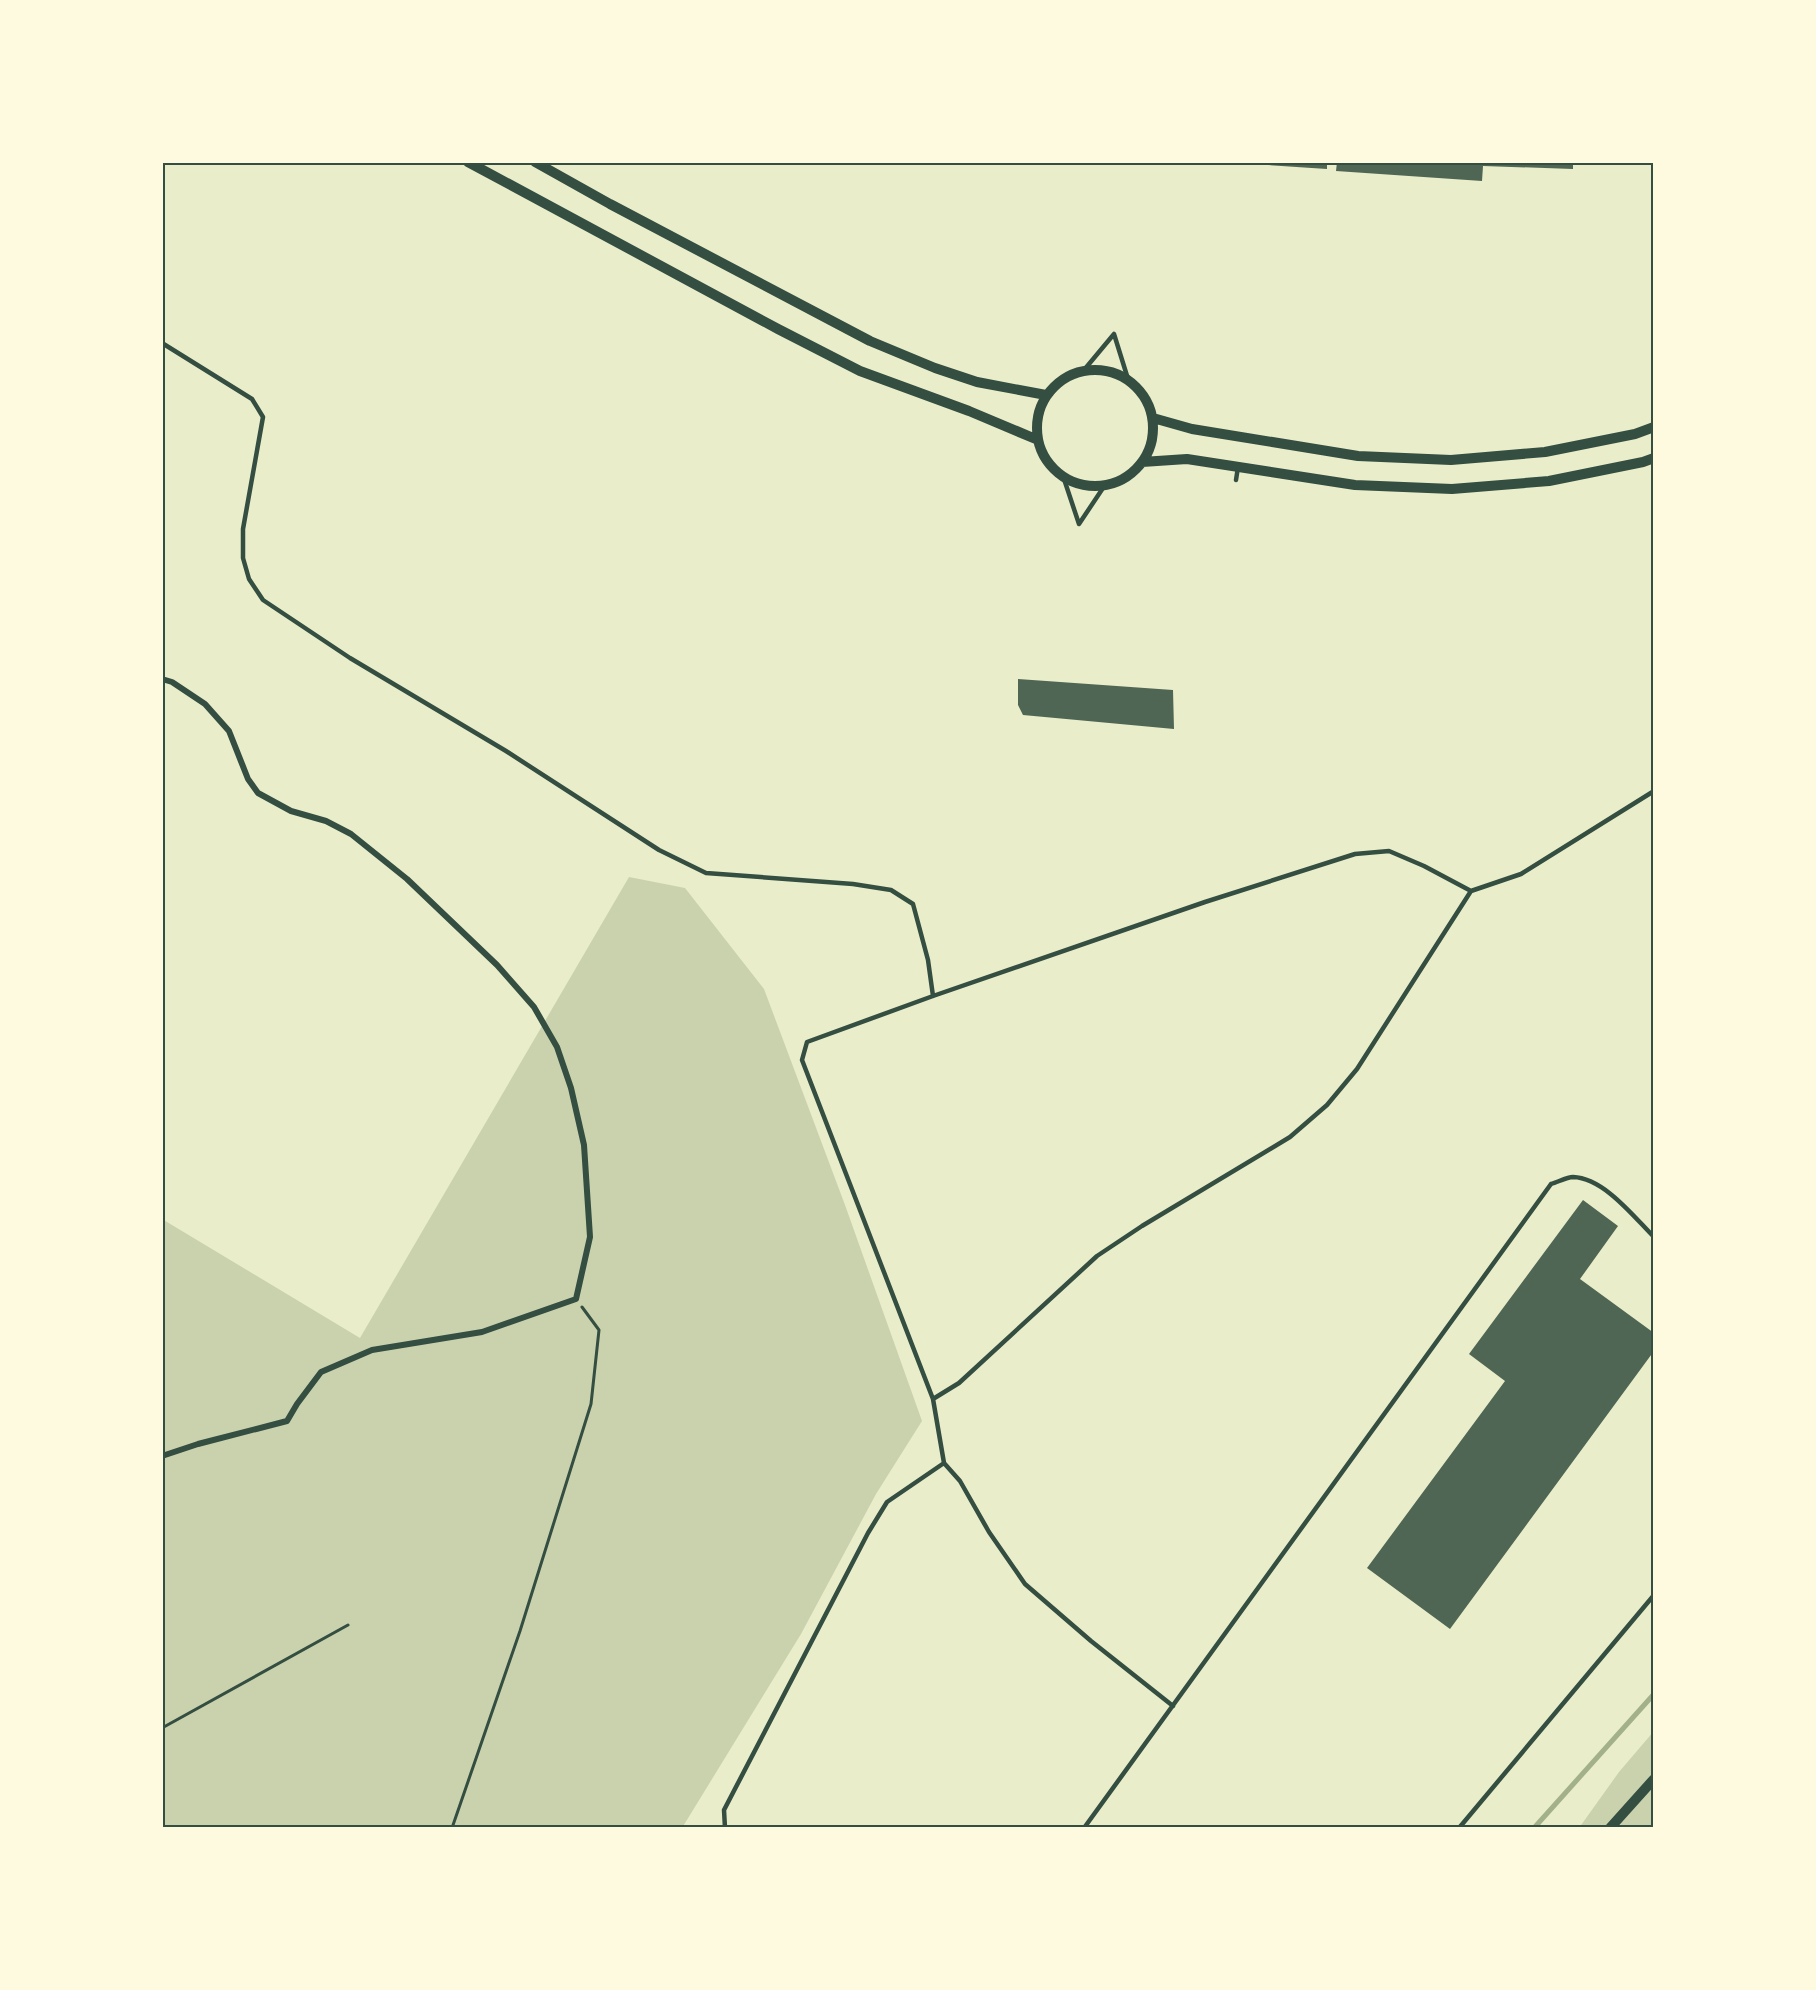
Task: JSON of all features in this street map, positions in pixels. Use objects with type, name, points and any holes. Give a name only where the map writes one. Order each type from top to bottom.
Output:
[{"type":"street","points":[[468,162],[696,286],[860,371],[969,411],[1038,440]]},
{"type":"street","points":[[544,164],[870,341],[935,368],[977,382],[1046,395]]},
{"type":"street","points":[[1100,369],[1115,372],[1128,380],[1144,397],[1153,418],[1153,434],[1142,462],[1126,477],[1105,485],[1090,486],[1076,483],[1063,476],[1051,467],[1038,440],[1037,425],[1046,395],[1056,383],[1084,370],[1100,369]]},
{"type":"street","points":[[1153,418],[1192,429],[1358,456],[1451,460],[1545,452],[1635,434],[1654,427]]},
{"type":"street","points":[[1142,462],[1187,459],[1355,484],[1452,489],[1549,481],[1654,458]]},
{"type":"street","points":[[162,679],[172,682],[205,704],[229,731],[248,779],[258,793],[291,811],[326,821],[351,834],[406,879],[497,965],[534,1007],[557,1047],[571,1088],[584,1145],[590,1238],[576,1299],[482,1332],[372,1350],[321,1372],[287,1421],[198,1444],[162,1456]]},
{"type":"street","points":[[1610,1828],[1654,1779]]},
{"type":"lane","points":[[1084,370],[1114,334],[1128,380]]},
{"type":"lane","points":[[162,343],[252,399],[263,417],[243,529],[243,558],[249,579],[264,600],[350,658],[506,751],[659,850],[706,873],[853,884],[891,890],[913,904],[928,960],[933,996]]},
{"type":"lane","points":[[1236,480],[1238,467]]},
{"type":"lane","points":[[1063,476],[1079,524],[1105,485]]},
{"type":"lane","points":[[933,1400],[959,1383],[1097,1256],[1142,1226],[1290,1137],[1327,1105],[1357,1070],[1471,891],[1521,874],[1654,791]]},
{"type":"lane","points":[[1173,1706],[1091,1641],[1025,1584],[989,1532],[960,1481],[944,1463],[933,1400],[802,1060],[807,1042],[1205,902],[1355,854],[1389,851],[1424,866],[1471,891]]},
{"type":"lane","points":[[1084,1828],[1551,1184],[1573,1177],[1595,1183],[1617,1199],[1654,1237]]},
{"type":"lane","points":[[724,1828],[724,1810],[868,1533],[887,1502],[944,1463]]},
{"type":"lane","points":[[1459,1828],[1654,1595]]},
{"type":"path","points":[[452,1828],[520,1631],[591,1404],[599,1330],[576,1299]]},
{"type":"path","points":[[162,1728],[348,1625]]},
{"type":"green space","points":[[629,877],[685,888],[764,989],[845,1205],[922,1421],[876,1494],[801,1634],[682,1828],[162,1828],[162,1219],[360,1338]]},
{"type":"green space","points":[[1654,1731],[1654,1828],[1579,1828],[1619,1772]]},
{"type":"building","points":[[1252,162],[1327,162],[1327,169],[1252,164]]},
{"type":"building","points":[[1337,162],[1573,162],[1573,169],[1483,166],[1482,181],[1336,171]]},
{"type":"building","points":[[1018,679],[1173,690],[1174,729],[1023,715],[1018,705]]},
{"type":"building","points":[[1583,1200],[1618,1226],[1580,1279],[1654,1333],[1654,1351],[1450,1629],[1367,1568],[1505,1381],[1469,1354]]},
{"type":"waterway","points":[[1534,1828],[1654,1694]]}]
